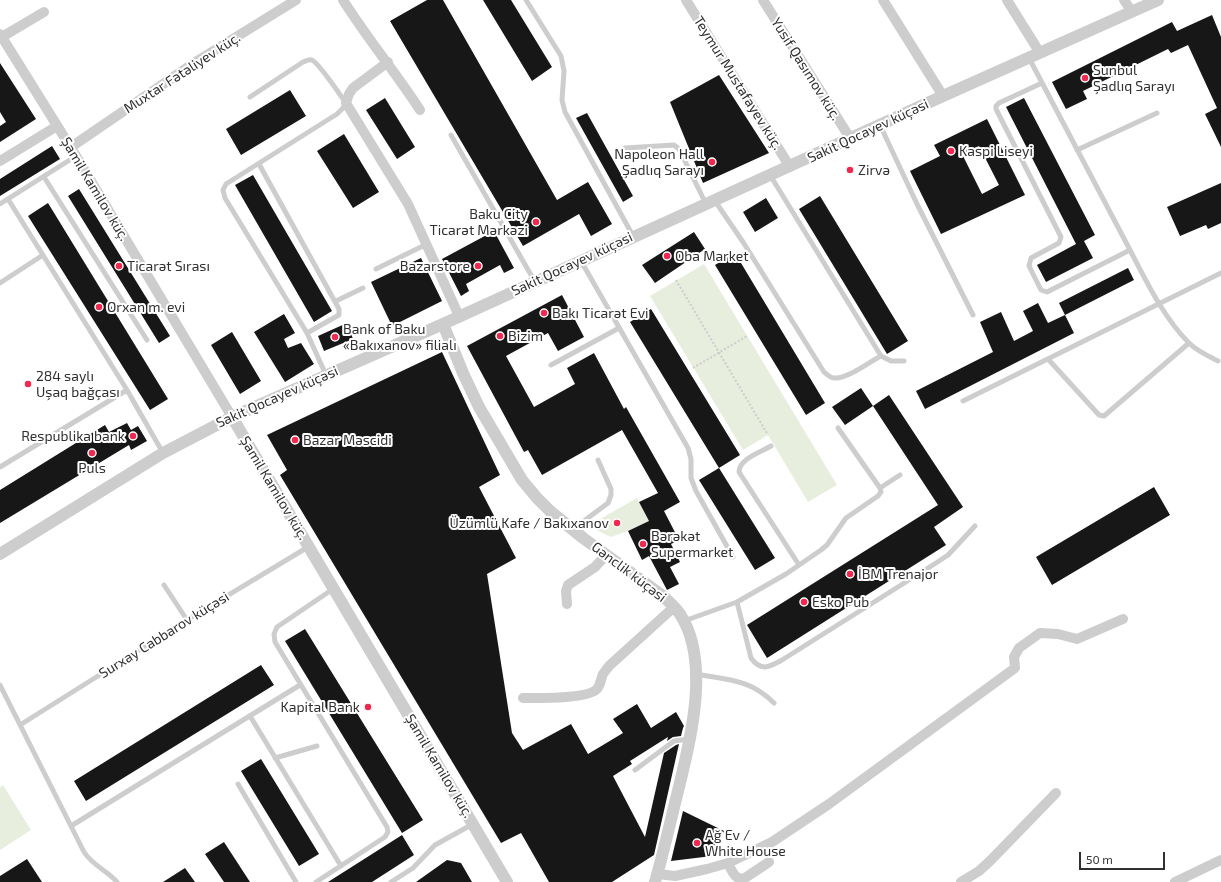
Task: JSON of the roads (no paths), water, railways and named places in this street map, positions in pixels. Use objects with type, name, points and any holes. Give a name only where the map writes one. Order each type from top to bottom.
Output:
[{"type":"street","name":"Muxtar Fətəliyev küç.","points":[[71,147],[194,63],[296,0]]},
{"type":"street","points":[[343,0],[368,37],[388,62],[420,110]]},
{"type":"street","name":"Teymur Mustafayev küç.","points":[[686,0],[790,167]]},
{"type":"street","name":"Yusif Qasımov küç.","points":[[763,0],[850,138]]},
{"type":"street","points":[[883,0],[943,96]]},
{"type":"street","points":[[1007,0],[1040,53]]},
{"type":"street","points":[[1124,0],[1132,12]]},
{"type":"street","name":"Sakit Qocayev küçəsi","points":[[0,554],[162,453],[232,417],[443,324],[633,236],[790,167],[850,138],[1158,0]]},
{"type":"street","points":[[1,35],[44,12]]},
{"type":"street","name":"Şamil Kamilov küç.","points":[[1,35],[71,147],[474,824],[507,882]]},
{"type":"street","points":[[388,62],[353,88],[346,103],[408,204],[459,316]]},
{"type":"street","points":[[0,161],[57,126]]},
{"type":"street","name":"Gənclik küçəsi","points":[[443,324],[462,373],[479,407],[510,462],[536,498],[572,529],[664,596],[684,621],[695,658],[696,693],[684,766],[656,878]]},
{"type":"street","points":[[567,604],[566,591],[568,585],[595,567],[606,555]]},
{"type":"street","points":[[523,698],[547,699],[567,697],[597,690],[600,686],[603,675],[609,666],[674,607]]},
{"type":"street","points":[[656,878],[685,875],[728,863],[772,842],[829,804],[1015,668],[1014,657],[1019,648],[1040,633],[1058,634],[1077,640],[1123,619]]},
{"type":"street","points":[[961,882],[979,871],[990,861],[1056,793]]},
{"type":"street","points":[[1176,882],[1221,860]]},
{"type":"street","points":[[728,863],[736,877],[741,879],[745,878],[769,862]]},
{"type":"lane","points":[[526,0],[561,56],[564,71],[562,100],[565,112],[633,236]]},
{"type":"lane","points":[[1029,58],[1160,304],[1189,344],[1203,354],[1218,361]]},
{"type":"lane","points":[[250,97],[303,62],[309,60],[314,61],[320,67],[346,103],[337,114],[226,184],[223,190],[225,198],[307,333],[326,375]]},
{"type":"lane","points":[[1042,83],[996,106],[996,109],[1061,236],[1059,244],[1031,258],[1029,266],[1041,290],[1047,292],[1130,250]]},
{"type":"lane","points":[[1077,150],[1157,113]]},
{"type":"lane","points":[[880,125],[917,204],[973,315]]},
{"type":"lane","points":[[451,135],[535,282]]},
{"type":"lane","points":[[625,148],[674,145],[679,149],[710,202],[743,242],[824,372],[830,377],[844,377],[881,356]]},
{"type":"lane","points":[[0,204],[76,156]]},
{"type":"lane","points":[[259,164],[336,301],[339,309],[339,314],[307,333]]},
{"type":"lane","points":[[770,175],[881,356],[891,361],[904,362]]},
{"type":"lane","points":[[44,177],[147,340]]},
{"type":"lane","points":[[8,199],[127,390],[162,453]]},
{"type":"lane","points":[[376,269],[427,244]]},
{"type":"lane","points":[[0,282],[43,255]]},
{"type":"lane","points":[[581,260],[688,448],[691,458],[691,478],[696,490],[733,557]]},
{"type":"lane","points":[[963,401],[1221,273]]},
{"type":"lane","points":[[336,301],[363,288]]},
{"type":"lane","points":[[551,365],[619,328]]},
{"type":"lane","points":[[1048,359],[1099,415],[1104,416],[1189,344]]},
{"type":"lane","points":[[0,467],[127,390]]},
{"type":"lane","points":[[684,621],[737,602],[757,592],[799,565],[827,545],[846,518],[878,496],[880,488],[838,428]]},
{"type":"lane","points":[[771,446],[742,463],[739,467],[739,472],[799,565]]},
{"type":"lane","points":[[572,529],[608,503],[611,495],[611,489],[598,460]]},
{"type":"lane","points":[[880,488],[900,475]]},
{"type":"lane","points":[[737,602],[751,658],[760,667],[767,667],[782,660],[948,555],[975,526]]},
{"type":"lane","name":"Surxay Cabbarov küçəsi","points":[[20,725],[188,620],[309,547]]},
{"type":"lane","points":[[164,585],[188,620]]},
{"type":"lane","points":[[316,882],[385,837],[388,832],[387,827],[275,642],[274,634],[278,627],[334,589]]},
{"type":"lane","points":[[696,674],[740,681],[753,686],[764,693],[774,703]]},
{"type":"lane","points":[[0,685],[84,852],[89,860],[103,869],[117,882]]},
{"type":"lane","points":[[71,826],[300,685]]},
{"type":"lane","points":[[250,716],[342,866]]},
{"type":"lane","points":[[636,770],[674,741],[689,739]]},
{"type":"lane","points":[[275,758],[317,746]]},
{"type":"lane","points":[[238,784],[296,882]]},
{"type":"lane","points":[[391,882],[413,868],[435,845],[474,824]]},
{"type":"place","name":"Sunbul Şadlıq Sarayı","points":[[1085,78]]},
{"type":"place","name":"Kaspi Liseyi","points":[[951,151]]},
{"type":"place","name":"Napoleon Hall Şadlıq Sarayı","points":[[712,162]]},
{"type":"place","name":"Zirvə","points":[[850,170]]},
{"type":"place","name":"Baku City Ticarət Mərkəzi","points":[[536,222]]},
{"type":"place","name":"Oba Market","points":[[667,256]]},
{"type":"place","name":"Ticarət Sırası","points":[[119,266]]},
{"type":"place","name":"Bazarstore","points":[[478,266]]},
{"type":"place","name":"Orxan m. evi","points":[[99,307]]},
{"type":"place","name":"Bakı Ticarət Evi","points":[[544,313]]},
{"type":"place","name":"Bizim","points":[[500,336]]},
{"type":"place","name":"Bank of Baku «Bakıxanov» filialı","points":[[335,337]]},
{"type":"place","name":"284 saylı Uşaq bağçası","points":[[28,384]]},
{"type":"place","name":"Respublika bank","points":[[133,436]]},
{"type":"place","name":"Bazar Məscidi","points":[[295,440]]},
{"type":"place","name":"Puls","points":[[92,453]]},
{"type":"place","name":"Üzümlü Kafe / Bakıxanov","points":[[617,523]]},
{"type":"place","name":"Bərəkət Supermarket","points":[[643,544]]},
{"type":"place","name":"İBM Trenajor","points":[[850,574]]},
{"type":"place","name":"Esko Pub","points":[[804,602]]},
{"type":"place","name":"Kapital Bank","points":[[368,707]]},
{"type":"place","name":"Ağ Ev / White House","points":[[697,843]]}]
